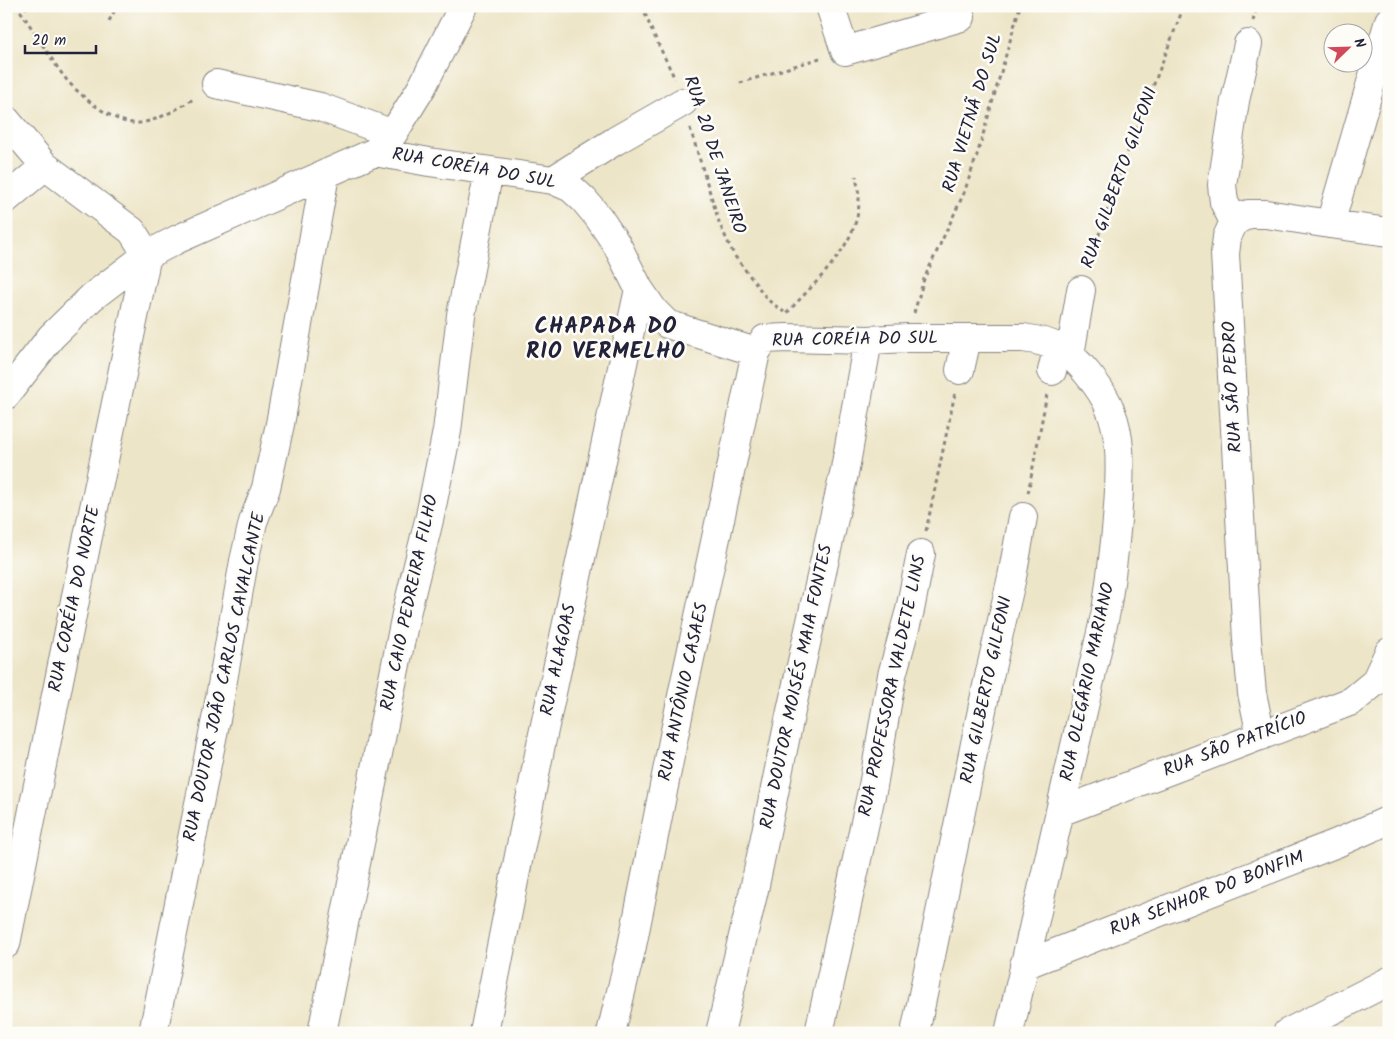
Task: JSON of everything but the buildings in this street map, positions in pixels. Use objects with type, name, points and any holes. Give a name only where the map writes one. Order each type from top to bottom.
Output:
[{"type":"street","name":"RUA CORÉIA DO SUL","points":[[6,395],[52,336],[92,297],[147,255],[178,239],[325,175],[384,143],[422,87],[462,6]]},
{"type":"street","points":[[830,6],[844,50],[961,17]]},
{"type":"street","points":[[1330,224],[1389,21]]},
{"type":"street","points":[[1248,44],[1235,101],[1222,185],[1224,202],[1234,222],[1248,214],[1266,214],[1389,232]]},
{"type":"street","points":[[216,84],[320,107],[384,143]]},
{"type":"street","points":[[553,180],[638,127],[683,102]]},
{"type":"street","points":[[6,120],[45,166],[132,231],[147,255]]},
{"type":"street","name":"RUA CORÉIA DO SUL","points":[[384,143],[429,162],[553,180],[570,188],[584,200],[599,218],[618,245],[640,289],[654,311],[668,324],[756,352],[765,339],[1023,338],[1042,340],[1060,357]]},
{"type":"street","points":[[6,199],[45,166]]},
{"type":"street","name":"RUA CAIO PEDREIRA FILHO","points":[[322,1033],[406,614],[430,516],[443,450],[461,315],[489,171]]},
{"type":"street","name":"RUA DOUTOR JOÃO CARLOS CAVALCANTE","points":[[153,1033],[217,714],[244,561],[253,522],[266,488],[280,424],[325,175]]},
{"type":"street","name":"RUA SÃO PEDRO","points":[[1234,222],[1227,236],[1225,254],[1247,638],[1252,693],[1261,736]]},
{"type":"street","name":"RUA CORÉIA DO NORTE","points":[[6,944],[147,255]]},
{"type":"street","name":"RUA ALAGOAS","points":[[484,1033],[542,739],[640,289]]},
{"type":"street","name":"RUA GILBERTO GILFONI","points":[[1060,357],[1081,290]]},
{"type":"street","points":[[960,370],[967,338]]},
{"type":"street","name":"RUA DOUTOR MOISÉS MAIA FONTES","points":[[720,1033],[754,890],[791,711],[845,469],[868,340]]},
{"type":"street","name":"RUA ANTÔNIO CASAES","points":[[611,1033],[632,946],[683,691],[756,352]]},
{"type":"street","name":"RUA OLEGÁRIO MARIANO","points":[[1009,1033],[1106,611],[1115,551],[1120,470],[1118,436],[1112,412],[1102,392],[1060,357]]},
{"type":"street","name":"RUA GILBERTO GILFONI","points":[[915,1033],[988,681],[1012,577],[1023,517]]},
{"type":"street","name":"RUA PROFESSORA VALDETE LINS","points":[[818,1033],[873,786],[892,675],[910,610],[921,554]]},
{"type":"street","name":"RUA SÃO PATRÍCIO","points":[[1060,812],[1352,701],[1375,682],[1389,652]]},
{"type":"street","name":"RUA SENHOR DO BONFIM","points":[[1024,965],[1337,843],[1389,820]]},
{"type":"street","points":[[1287,1033],[1389,981]]},
{"type":"path","points":[[28,6],[21,12],[67,80],[89,100],[123,122],[139,124],[158,117],[187,103],[216,84]]},
{"type":"path","points":[[109,21],[117,6]]},
{"type":"path","name":"RUA 20 DE JANEIRO","points":[[642,6],[673,74],[720,225],[734,255],[768,300],[822,339]]},
{"type":"path","name":"RUA VIETNÃ DO SUL","points":[[908,338],[924,279],[964,193],[978,152],[1020,6]]},
{"type":"path","name":"RUA GILBERTO GILFONI","points":[[1081,290],[1127,154],[1184,6]]},
{"type":"path","points":[[740,83],[844,50]]},
{"type":"path","points":[[786,313],[840,254],[855,226],[860,199],[856,176]]},
{"type":"path","points":[[1023,517],[1060,357]]},
{"type":"path","name":"RUA PROFESSORA VALDETE LINS","points":[[921,554],[960,370]]},
{"type":"district","name":"CHAPADA DO RIO VERMELHO","points":[[606,340]]}]
